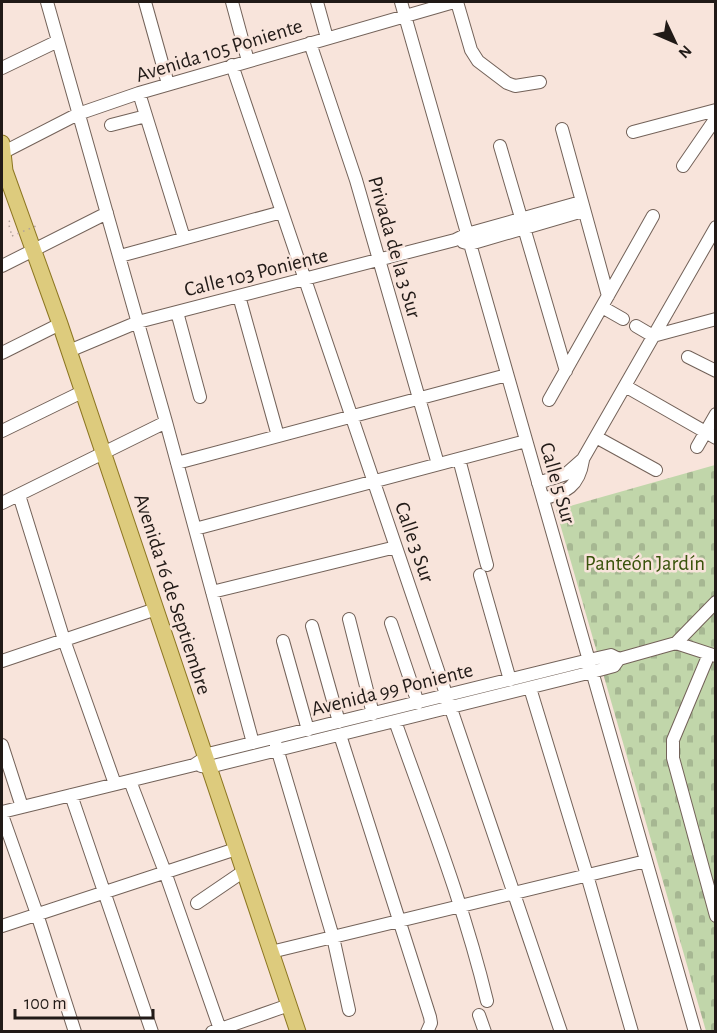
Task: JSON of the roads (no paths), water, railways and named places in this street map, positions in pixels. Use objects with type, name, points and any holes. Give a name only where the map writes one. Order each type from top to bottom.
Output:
[{"type":"main road","name":"Avenida 16 de Septiembre","points":[[3,157],[156,609],[203,763],[236,849],[298,1032]]},
{"type":"street","points":[[47,2],[120,256],[253,743]]},
{"type":"street","points":[[144,2],[168,84]]},
{"type":"street","points":[[232,2],[248,61]]},
{"type":"street","points":[[317,2],[327,38]]},
{"type":"street","points":[[401,2],[404,15]]},
{"type":"street","points":[[455,2],[471,50],[478,61],[507,83],[515,86],[540,82]]},
{"type":"street","name":"Avenida 105 Poniente","points":[[3,157],[78,114],[139,93],[455,2]]},
{"type":"street","name":"Calle 5 Sur","points":[[404,15],[695,1032]]},
{"type":"street","points":[[2,68],[58,41]]},
{"type":"street","name":"Privada de la 3 Sur","points":[[310,43],[356,180],[438,464]]},
{"type":"street","name":"Calle 3 Sur","points":[[232,65],[561,1032]]},
{"type":"street","points":[[139,93],[184,238]]},
{"type":"street","points":[[633,132],[716,111]]},
{"type":"street","points":[[111,125],[146,116]]},
{"type":"street","points":[[683,166],[716,118]]},
{"type":"street","points":[[562,129],[605,302],[623,319]]},
{"type":"street","points":[[500,146],[566,371]]},
{"type":"street","points":[[468,239],[582,207]]},
{"type":"street","points":[[120,256],[282,212]]},
{"type":"street","points":[[2,266],[107,213]]},
{"type":"street","points":[[549,400],[653,216]]},
{"type":"street","points":[[538,483],[566,474],[583,459],[716,227]]},
{"type":"street","name":"Calle 103 Poniente","points":[[69,351],[138,322],[455,240],[468,239]]},
{"type":"street","points":[[239,296],[278,436]]},
{"type":"street","points":[[177,312],[200,397]]},
{"type":"street","points":[[636,326],[653,336],[716,319]]},
{"type":"street","points":[[2,353],[60,324]]},
{"type":"street","points":[[688,357],[716,372]]},
{"type":"street","points":[[177,463],[507,375]]},
{"type":"street","points":[[625,386],[711,434]]},
{"type":"street","points":[[2,431],[82,392]]},
{"type":"street","points":[[697,447],[711,434],[716,414]]},
{"type":"street","points":[[2,503],[166,422]]},
{"type":"street","points":[[596,437],[656,470]]},
{"type":"street","points":[[195,529],[526,441]]},
{"type":"street","points":[[459,459],[510,680]]},
{"type":"street","points":[[543,499],[566,493],[572,488],[582,470],[583,459]]},
{"type":"street","points":[[19,495],[64,640],[115,784]]},
{"type":"street","points":[[212,592],[396,547]]},
{"type":"street","points":[[591,666],[614,666],[619,659],[676,643],[716,602]]},
{"type":"street","points":[[2,662],[156,609]]},
{"type":"street","points":[[349,619],[373,714]]},
{"type":"street","points":[[391,623],[417,703]]},
{"type":"street","points":[[312,626],[339,728],[430,1017],[431,1023],[427,1032]]},
{"type":"street","points":[[283,641],[308,730]]},
{"type":"street","points":[[676,643],[712,655],[673,740],[674,758],[716,916]]},
{"type":"street","name":"Avenida 99 Poniente","points":[[203,763],[212,753],[253,743],[276,744],[308,730],[395,721],[510,680],[591,666]]},
{"type":"street","name":"Avenida 99 Poniente","points":[[203,763],[339,728],[373,714],[417,703],[449,701],[530,688],[591,666]]},
{"type":"street","points":[[530,688],[632,1032]]},
{"type":"street","points":[[395,721],[477,957],[487,1001]]},
{"type":"street","points":[[276,744],[333,937],[349,1010]]},
{"type":"street","points":[[2,745],[22,807]]},
{"type":"street","points":[[75,1032],[2,814],[22,807],[203,763]]},
{"type":"street","points":[[130,781],[165,872],[218,1031],[289,1005]]},
{"type":"street","points":[[71,795],[152,1032]]},
{"type":"street","points":[[2,926],[236,849]]},
{"type":"street","points":[[271,952],[646,861]]},
{"type":"street","points":[[197,903],[244,872]]},
{"type":"street","points":[[479,1016],[485,1032]]},
{"type":"park label","name":"Panteón Jardín","points":[[645,563]]}]
